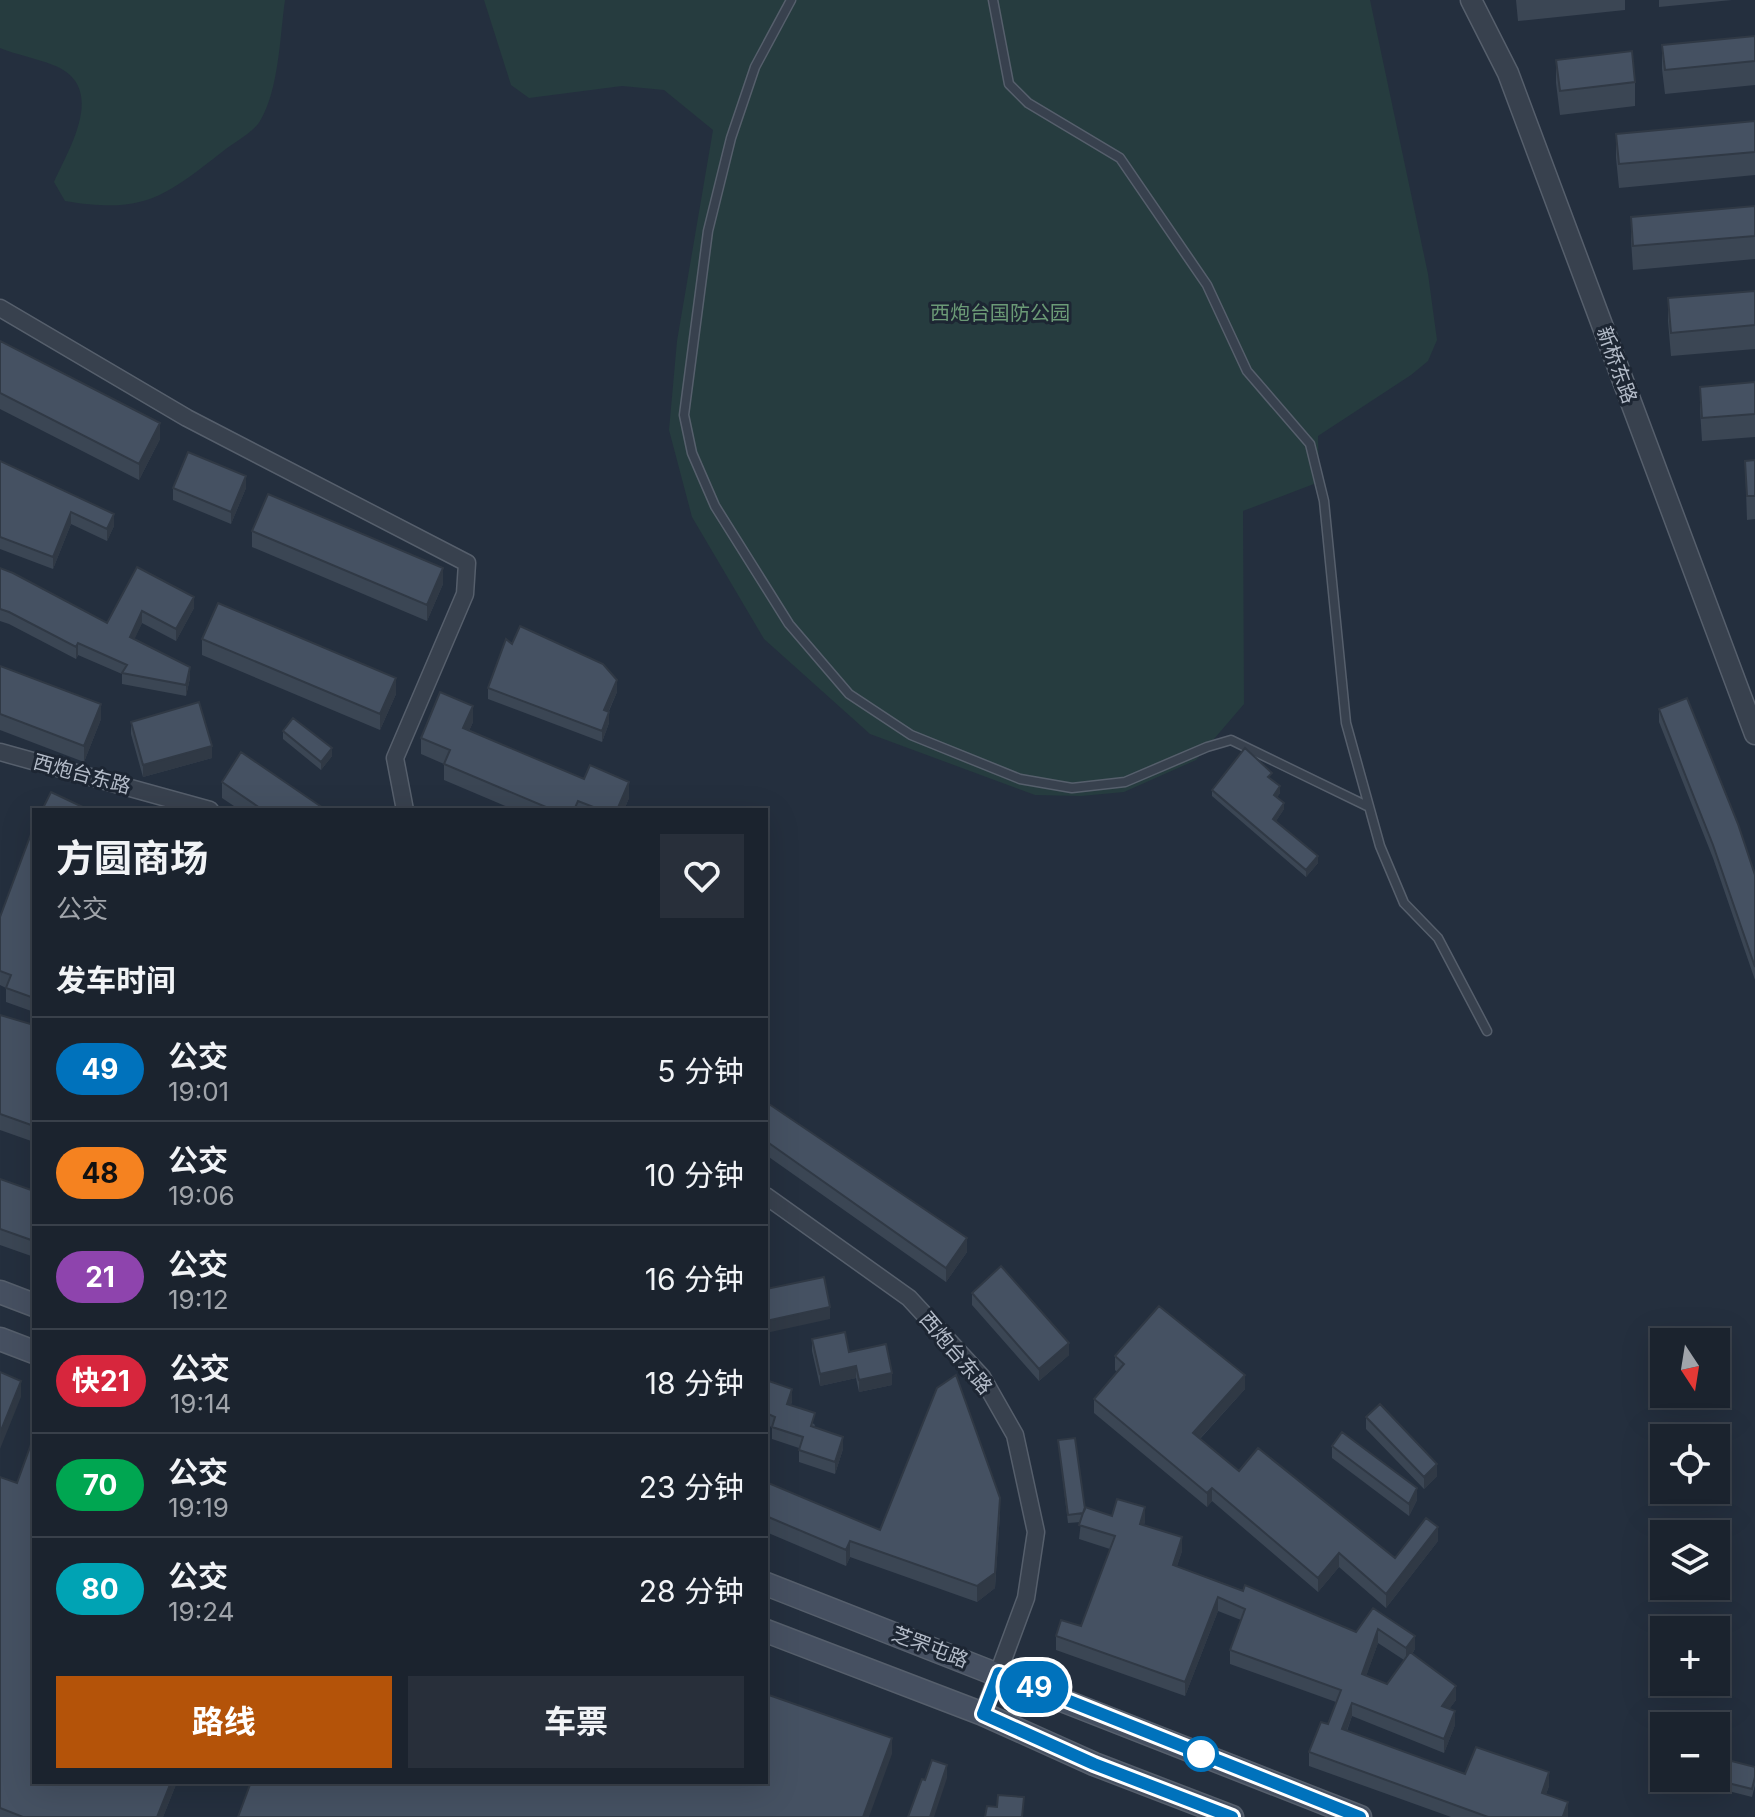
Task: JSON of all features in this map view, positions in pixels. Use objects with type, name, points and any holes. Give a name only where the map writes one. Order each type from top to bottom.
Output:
[{"type":"main road","points":[[0,1292],[32,1304]]},
{"type":"main road","points":[[0,1339],[32,1351]]},
{"type":"main road","name":"芝罘屯路","points":[[768,1585],[1360,1817]]},
{"type":"main road","points":[[768,1632],[983,1714],[1094,1764],[1232,1817]]},
{"type":"street","name":"新桥东路","points":[[1471,0],[1508,73],[1755,734]]},
{"type":"street","points":[[0,308],[187,418],[467,563],[465,594],[395,758],[405,808]]},
{"type":"street","name":"西炮台东路","points":[[0,752],[203,808]]},
{"type":"street","name":"西炮台东路","points":[[768,1197],[909,1298],[982,1377],[1015,1435],[1036,1532],[1026,1598],[983,1714]]},
{"type":"lane","points":[[791,0],[755,67],[731,138],[708,231],[684,415],[692,453],[715,506],[789,624],[849,694],[911,735],[1020,779],[1072,788],[1125,782],[1231,740],[1369,807]]},
{"type":"lane","points":[[993,0],[1009,84],[1028,103],[1120,158],[1207,285],[1247,371],[1310,444],[1324,501],[1346,723],[1380,846],[1404,903],[1438,938],[1487,1031]]},
{"type":"green space","points":[[0,0],[285,0],[275,78],[266,108],[260,121],[248,134],[184,181],[151,199],[114,205],[65,201],[54,182],[80,118],[82,102],[79,87],[69,75],[53,65],[0,48]]},
{"type":"green space","name":"西炮台国防公园","points":[[484,0],[1370,0],[1428,274],[1437,340],[1428,361],[1411,375],[1318,436],[1319,482],[1243,511],[1244,704],[1196,760],[1124,792],[1081,796],[1035,795],[870,734],[764,639],[692,517],[669,430],[677,341],[713,130],[664,90],[622,86],[529,98],[511,85]]},
{"type":"building","points":[[1755,36],[1755,61],[1665,70],[1662,45]]},
{"type":"building","points":[[1632,51],[1635,82],[1560,91],[1556,60]]},
{"type":"building","points":[[1755,121],[1755,152],[1619,164],[1616,134]]},
{"type":"building","points":[[1755,206],[1755,236],[1633,246],[1631,217]]},
{"type":"building","points":[[1755,291],[1755,325],[1671,333],[1668,298]]},
{"type":"building","points":[[0,341],[160,423],[139,464],[0,393]]},
{"type":"building","points":[[1755,382],[1755,414],[1702,418],[1700,387]]},
{"type":"building","points":[[188,452],[246,476],[231,512],[173,488]]},
{"type":"building","points":[[1755,460],[1755,496],[1747,496],[1745,461]]},
{"type":"building","points":[[0,461],[114,514],[107,529],[71,512],[53,557],[0,537]]},
{"type":"building","points":[[268,494],[443,568],[427,605],[252,531]]},
{"type":"building","points":[[137,567],[194,597],[176,629],[142,611],[130,637],[190,667],[186,685],[122,673],[127,665],[78,643],[76,647],[0,609],[0,568],[107,623]]},
{"type":"building","points":[[218,603],[396,678],[380,714],[202,639]]},
{"type":"building","points":[[520,626],[603,664],[617,680],[604,710],[609,712],[602,731],[488,688],[506,639],[512,644]]},
{"type":"building","points":[[0,666],[101,704],[84,746],[0,714]]},
{"type":"building","points":[[440,692],[473,706],[463,728],[584,779],[590,765],[629,782],[618,808],[596,808],[578,801],[575,808],[548,808],[444,764],[450,750],[421,738]]},
{"type":"building","points":[[1687,698],[1738,824],[1755,875],[1755,967],[1713,845],[1659,709]]},
{"type":"building","points":[[199,702],[212,746],[143,765],[131,722]]},
{"type":"building","points":[[293,718],[332,748],[321,762],[283,731]]},
{"type":"building","points":[[1245,748],[1272,773],[1268,777],[1280,786],[1274,795],[1284,803],[1273,819],[1318,856],[1306,870],[1212,790]]},
{"type":"building","points":[[241,752],[323,808],[260,808],[222,782]]},
{"type":"building","points":[[51,792],[85,808],[43,808]]},
{"type":"building","points":[[32,831],[32,997],[6,988],[11,975],[0,971],[0,917]]},
{"type":"building","points":[[0,1015],[32,1024],[32,1125],[0,1114]]},
{"type":"building","points":[[768,1103],[967,1238],[946,1268],[768,1142]]},
{"type":"building","points":[[0,1179],[32,1190],[32,1240],[0,1229]]},
{"type":"building","points":[[1001,1266],[1069,1343],[1039,1369],[972,1293]]},
{"type":"building","points":[[824,1277],[830,1307],[768,1321],[768,1289]]},
{"type":"building","points":[[1159,1306],[1245,1375],[1193,1433],[1239,1471],[1258,1448],[1395,1558],[1426,1518],[1438,1527],[1386,1594],[1339,1553],[1318,1578],[1212,1488],[1207,1493],[1094,1399],[1124,1364],[1115,1356]]},
{"type":"building","points":[[845,1332],[849,1352],[886,1344],[892,1373],[859,1380],[856,1366],[820,1374],[812,1339]]},
{"type":"building","points":[[0,1372],[21,1381],[0,1433]]},
{"type":"building","points":[[956,1375],[1000,1498],[995,1573],[977,1586],[850,1541],[846,1550],[768,1517],[768,1483],[880,1530],[937,1388]]},
{"type":"building","points":[[768,1381],[792,1389],[787,1404],[815,1413],[811,1426],[843,1437],[835,1462],[799,1450],[803,1437],[772,1427],[775,1417],[768,1414]]},
{"type":"building","points":[[1380,1404],[1437,1464],[1424,1477],[1366,1417]]},
{"type":"building","points":[[1342,1432],[1417,1488],[1409,1504],[1332,1446]]},
{"type":"building","points":[[1075,1438],[1085,1509],[1083,1513],[1068,1515],[1058,1440]]},
{"type":"building","points":[[32,1442],[32,1784],[170,1784],[157,1817],[23,1817],[0,1808],[0,1477],[17,1483]]},
{"type":"building","points":[[1117,1499],[1145,1507],[1140,1524],[1182,1537],[1173,1565],[1243,1591],[1245,1585],[1356,1632],[1373,1608],[1415,1636],[1406,1648],[1378,1629],[1362,1674],[1387,1684],[1410,1652],[1456,1686],[1442,1706],[1455,1711],[1444,1739],[1352,1703],[1342,1729],[1465,1774],[1476,1747],[1549,1772],[1542,1793],[1568,1802],[1563,1816],[1566,1817],[1488,1817],[1309,1752],[1321,1722],[1328,1724],[1341,1690],[1230,1650],[1245,1609],[1218,1597],[1185,1682],[1056,1636],[1061,1620],[1081,1626],[1115,1536],[1079,1525],[1085,1507],[1112,1516]]},
{"type":"building","points":[[768,1695],[892,1738],[863,1817],[238,1817],[250,1784],[768,1784]]},
{"type":"building","points":[[932,1760],[947,1765],[930,1817],[908,1817],[922,1779],[925,1780]]},
{"type":"building","points":[[1730,1761],[1755,1767],[1752,1789],[1730,1784]]},
{"type":"building","points":[[998,1795],[1024,1797],[1022,1817],[985,1817],[987,1806],[997,1807]]},
{"type":"bus line","name":"49","points":[[1232,1817],[1094,1764],[983,1714],[999,1673],[1360,1817]]}]
